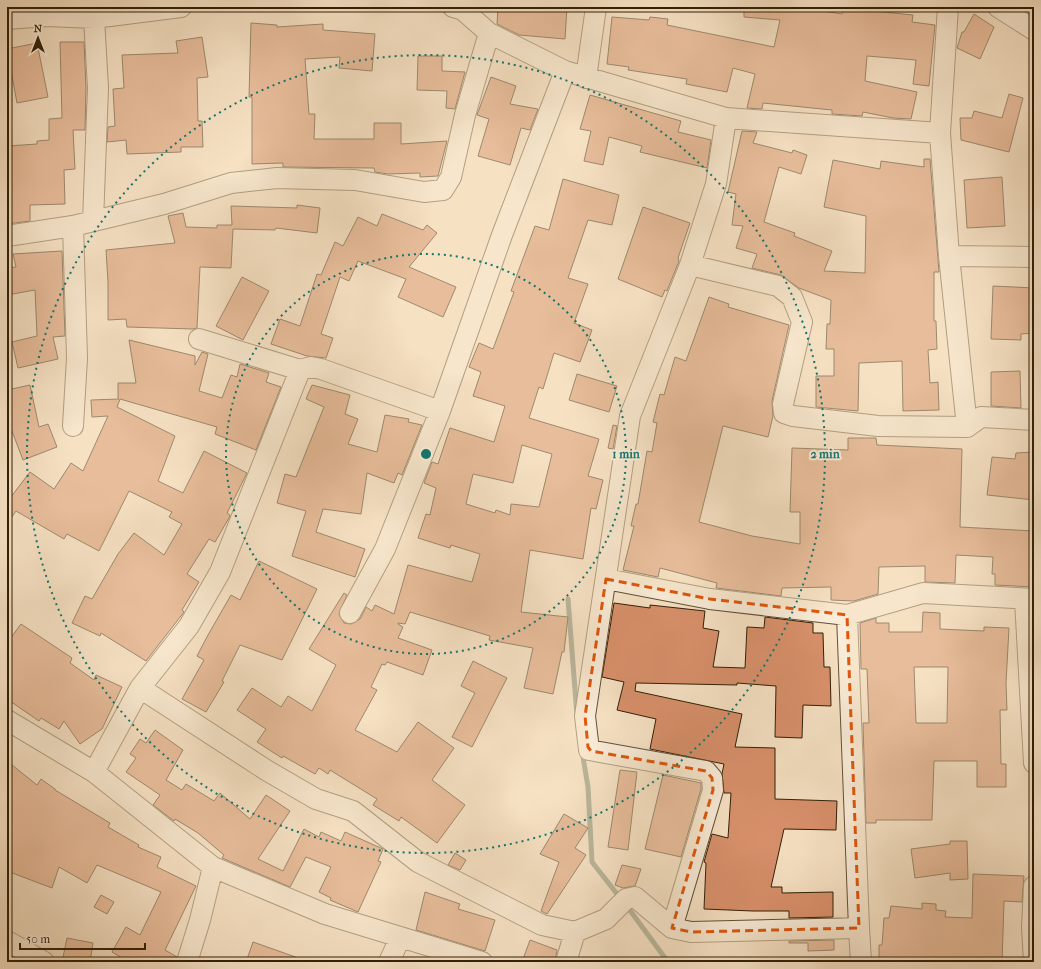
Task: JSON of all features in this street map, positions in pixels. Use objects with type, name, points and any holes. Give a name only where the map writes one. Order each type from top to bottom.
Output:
[{"type":"street","points":[[7,19],[46,11],[94,18],[181,7]]},
{"type":"street","points":[[453,7],[463,10],[489,33],[565,72],[726,118],[940,133]]},
{"type":"street","points":[[586,78],[596,7]]},
{"type":"street","points":[[948,7],[940,133],[949,256],[967,427]]},
{"type":"street","points":[[998,7],[1034,30]]},
{"type":"street","points":[[93,221],[98,88],[94,18]]},
{"type":"street","points":[[7,236],[73,226],[164,204],[231,184],[277,178],[355,180],[424,192],[443,190],[451,177],[465,115],[489,33]]},
{"type":"street","points":[[350,613],[385,549],[440,411],[502,234],[565,72]]},
{"type":"street","points":[[672,928],[713,790],[712,778],[706,771],[591,750],[588,747],[584,716],[630,416],[690,265],[716,184],[726,118]]},
{"type":"street","points":[[73,226],[77,358],[73,426]]},
{"type":"street","points":[[949,256],[1034,257]]},
{"type":"street","points":[[690,265],[778,286],[792,297],[802,322],[782,404],[784,412],[793,416],[878,426],[967,427],[981,418],[1034,420]]},
{"type":"street","points":[[199,339],[300,370],[311,367],[321,369],[440,411]]},
{"type":"street","points":[[94,772],[140,688],[189,626],[220,572],[300,370]]},
{"type":"street","points":[[606,579],[710,599],[847,615],[923,593],[1029,600],[1034,763]]},
{"type":"street","points":[[847,615],[861,962]]},
{"type":"street","points":[[140,688],[266,770],[316,799],[353,811],[418,862],[542,925],[575,932],[606,918],[626,899],[635,897],[672,928],[690,932],[859,928]]},
{"type":"street","points":[[7,720],[94,772],[213,867],[324,914],[482,962]]},
{"type":"street","points":[[187,962],[200,920],[213,867]]},
{"type":"street","points":[[1034,886],[1032,926],[1034,962]]},
{"type":"street","points":[[566,962],[575,932]]},
{"type":"street","points":[[389,962],[400,938]]},
{"type":"street","points":[[7,941],[44,962]]},
{"type":"highlighted area","points":[[606,579],[710,599],[847,615],[859,928],[691,932],[672,928],[713,790],[712,778],[706,771],[591,751],[588,747],[585,716]]},
{"type":"building","points":[[498,7],[567,7],[565,39],[519,35],[497,24]]},
{"type":"building","points":[[744,7],[817,7],[816,10],[842,14],[843,8],[913,15],[912,22],[935,25],[929,86],[913,84],[916,60],[867,56],[865,81],[917,92],[911,119],[893,118],[863,112],[862,116],[832,114],[832,110],[763,103],[762,109],[747,108],[755,74],[733,68],[727,92],[686,84],[687,79],[628,70],[629,67],[607,64],[612,17],[649,20],[650,17],[668,19],[667,25],[774,47],[780,20],[744,17]]},
{"type":"building","points":[[974,14],[994,27],[980,59],[957,48],[962,32],[964,32]]},
{"type":"building","points":[[251,23],[277,25],[277,27],[323,24],[323,30],[375,34],[372,71],[339,68],[340,57],[305,59],[309,114],[315,114],[314,139],[374,139],[374,123],[401,123],[401,144],[447,141],[438,176],[420,177],[420,173],[388,174],[375,172],[374,168],[283,167],[283,163],[252,164],[252,97],[249,97]]},
{"type":"building","points":[[202,37],[208,77],[197,78],[198,121],[202,121],[203,147],[181,147],[181,152],[127,154],[126,140],[107,142],[108,127],[115,126],[113,89],[124,88],[122,55],[178,53],[176,41]]},
{"type":"building","points":[[60,42],[84,42],[86,88],[85,130],[73,130],[75,169],[64,170],[65,204],[30,205],[30,221],[7,224],[7,185],[10,185],[8,146],[37,144],[37,141],[49,140],[49,119],[62,118]]},
{"type":"building","points":[[37,43],[48,97],[17,103],[7,49]]},
{"type":"building","points":[[418,56],[442,56],[442,71],[465,72],[455,109],[446,108],[447,91],[417,90]]},
{"type":"building","points":[[491,77],[516,86],[510,104],[538,109],[530,130],[521,128],[510,165],[478,156],[489,119],[477,115]]},
{"type":"building","points":[[1009,94],[1023,98],[1009,152],[961,140],[960,118],[972,118],[974,111],[1002,118]]},
{"type":"building","points":[[590,95],[681,121],[678,132],[711,140],[707,168],[640,152],[642,146],[609,137],[603,165],[584,161],[591,131],[580,129]]},
{"type":"building","points":[[742,131],[757,132],[753,143],[792,153],[793,150],[807,155],[801,174],[779,167],[764,222],[795,233],[794,236],[832,251],[824,271],[865,273],[866,216],[824,207],[833,160],[880,169],[881,161],[924,167],[924,159],[930,159],[939,272],[934,272],[934,321],[936,321],[937,349],[928,350],[930,383],[938,382],[939,410],[903,411],[902,361],[859,363],[858,411],[816,407],[816,376],[834,376],[834,349],[826,349],[827,324],[830,324],[831,300],[799,288],[781,275],[752,268],[757,254],[736,248],[743,226],[732,225],[736,194],[728,192]]},
{"type":"building","points":[[1002,177],[1005,226],[967,228],[964,180]]},
{"type":"building","points":[[563,179],[619,195],[612,225],[588,220],[568,278],[588,284],[574,323],[592,330],[580,362],[554,353],[543,389],[539,387],[529,418],[599,439],[588,476],[603,480],[596,509],[591,508],[583,559],[530,550],[521,612],[568,617],[564,652],[562,652],[553,694],[524,688],[533,648],[489,640],[490,636],[410,612],[405,624],[398,623],[403,627],[398,638],[432,650],[423,675],[387,662],[385,665],[382,664],[371,687],[377,690],[355,730],[397,752],[418,722],[454,748],[432,780],[465,805],[437,843],[401,817],[399,821],[373,805],[377,799],[330,770],[328,774],[319,768],[315,774],[283,756],[282,758],[257,742],[266,729],[237,710],[252,688],[281,707],[288,696],[312,711],[336,665],[309,649],[344,593],[347,595],[339,614],[344,623],[351,624],[360,619],[366,607],[372,611],[375,605],[394,614],[408,565],[472,582],[480,554],[451,545],[450,548],[418,538],[426,514],[430,515],[436,488],[424,483],[432,462],[438,464],[450,428],[494,442],[505,406],[473,396],[481,372],[469,367],[479,343],[493,349],[514,292],[511,291],[535,226],[549,230]],"holes":[[[522,445],[552,454],[539,507],[511,504],[510,515],[496,510],[495,513],[466,504],[473,474],[513,483]]]},
{"type":"building","points":[[297,205],[320,208],[317,233],[276,228],[275,230],[233,229],[231,268],[200,267],[197,328],[127,327],[126,319],[108,320],[106,250],[175,243],[168,216],[183,213],[186,227],[217,228],[217,225],[232,225],[231,206],[297,208]]},
{"type":"building","points":[[643,207],[690,223],[678,258],[679,261],[667,291],[665,290],[662,297],[618,279]]},
{"type":"building","points":[[382,214],[423,230],[427,225],[437,233],[409,267],[456,287],[443,317],[398,297],[406,279],[358,261],[349,281],[340,277],[321,334],[333,338],[326,358],[307,356],[271,344],[280,319],[300,326],[317,274],[321,275],[335,242],[343,246],[358,217],[377,226]]},
{"type":"building","points":[[62,251],[65,336],[53,337],[58,359],[18,368],[12,342],[37,336],[35,290],[7,295],[7,268],[16,267],[13,254]]},
{"type":"building","points":[[242,277],[269,291],[243,340],[216,326]]},
{"type":"building","points":[[993,286],[1034,288],[1034,333],[1021,334],[1021,340],[991,339]]},
{"type":"building","points":[[709,297],[729,304],[728,307],[789,325],[772,401],[773,416],[768,437],[723,426],[699,522],[752,536],[800,544],[800,512],[790,512],[792,448],[848,450],[848,438],[876,438],[877,445],[962,449],[960,527],[1034,531],[1034,587],[995,585],[995,574],[992,574],[993,557],[956,555],[955,583],[925,582],[925,566],[879,567],[878,594],[854,601],[831,600],[831,587],[782,588],[781,596],[716,588],[717,583],[660,568],[658,577],[623,570],[634,526],[631,526],[636,504],[638,504],[647,451],[652,452],[657,423],[653,422],[660,394],[664,395],[675,357],[686,361]]},
{"type":"building","points":[[129,340],[195,356],[195,365],[202,352],[208,354],[199,391],[222,398],[231,375],[237,377],[240,364],[269,373],[266,382],[281,387],[256,450],[215,434],[217,427],[120,399],[117,407],[175,436],[158,481],[183,493],[204,451],[247,473],[227,513],[230,515],[229,518],[215,542],[209,539],[187,574],[199,582],[182,610],[184,612],[146,661],[101,633],[100,636],[72,623],[85,596],[92,599],[118,554],[134,533],[164,555],[182,524],[169,517],[172,512],[129,491],[99,551],[67,534],[64,539],[16,511],[7,524],[7,502],[30,472],[54,489],[71,463],[83,471],[108,416],[92,417],[91,400],[119,399],[118,383],[136,383]]},
{"type":"building","points":[[1020,371],[1021,408],[991,406],[991,372]]},
{"type":"building","points":[[577,374],[617,386],[609,412],[569,400]]},
{"type":"building","points":[[30,385],[39,427],[48,424],[57,447],[23,460],[7,418],[7,390]]},
{"type":"building","points":[[312,385],[350,395],[345,414],[358,419],[348,444],[377,452],[385,415],[409,419],[408,422],[422,425],[402,475],[398,473],[394,483],[367,473],[361,514],[323,509],[316,532],[365,549],[355,577],[292,556],[306,511],[277,503],[285,474],[296,477],[324,407],[306,399]]},
{"type":"building","points":[[613,425],[617,426],[613,449],[608,448]]},
{"type":"building","points":[[1034,452],[1034,500],[987,495],[992,457],[1015,459],[1016,453]]},
{"type":"building","points":[[259,561],[317,589],[282,660],[240,645],[222,681],[224,682],[206,712],[182,699],[204,660],[197,656],[231,595],[240,600]]},
{"type":"building","points":[[614,603],[650,608],[650,605],[705,611],[703,628],[719,631],[713,667],[745,668],[747,627],[764,628],[765,617],[813,623],[813,633],[823,633],[824,667],[830,667],[831,706],[803,705],[802,738],[775,737],[776,686],[737,683],[737,685],[636,683],[635,691],[742,714],[735,747],[775,748],[775,799],[837,801],[836,830],[784,829],[771,887],[782,887],[782,893],[833,892],[833,917],[789,918],[789,911],[704,909],[706,863],[704,862],[712,834],[728,838],[731,793],[724,793],[722,774],[724,764],[650,749],[656,719],[617,710],[624,682],[602,677]]},
{"type":"building","points":[[923,612],[940,613],[940,629],[984,631],[984,627],[1009,628],[1006,683],[1007,710],[1000,710],[1001,764],[1006,764],[1006,787],[977,787],[977,761],[934,761],[932,820],[876,820],[876,823],[866,823],[863,723],[869,723],[867,669],[861,669],[860,623],[876,618],[876,623],[889,623],[889,632],[922,632]],"holes":[[[914,667],[948,667],[947,723],[916,723]]]},
{"type":"building","points":[[21,624],[72,658],[70,663],[94,680],[96,675],[122,687],[102,729],[80,744],[64,721],[59,729],[41,718],[39,721],[7,699],[7,643]]},
{"type":"building","points":[[473,661],[507,678],[472,747],[452,737],[475,693],[461,686]]},
{"type":"building","points":[[155,730],[183,750],[166,780],[182,790],[186,784],[214,801],[220,793],[250,819],[266,795],[290,811],[258,859],[283,871],[304,829],[319,837],[321,832],[341,841],[345,832],[383,849],[378,861],[381,862],[358,912],[330,900],[331,898],[319,892],[331,867],[306,857],[290,887],[222,858],[224,855],[198,833],[175,819],[174,821],[153,805],[160,795],[126,772],[136,758],[130,754],[140,739],[146,743]]},
{"type":"building","points":[[7,761],[37,785],[41,779],[55,790],[110,823],[108,827],[139,845],[138,847],[161,857],[157,867],[196,886],[165,950],[177,957],[176,962],[129,962],[112,952],[126,927],[140,935],[161,892],[97,865],[87,883],[59,867],[52,888],[7,871]]},
{"type":"building","points":[[620,770],[637,772],[628,850],[608,847]]},
{"type":"building","points":[[663,775],[701,783],[701,789],[681,857],[645,849]]},
{"type":"building","points":[[564,814],[588,828],[575,848],[586,855],[547,914],[541,911],[559,862],[540,854]]},
{"type":"building","points":[[950,841],[967,841],[968,879],[950,880],[950,873],[915,878],[911,849],[950,844]]},
{"type":"building","points":[[455,853],[466,860],[460,870],[448,865]]},
{"type":"building","points":[[622,865],[641,869],[635,886],[623,888],[615,885]]},
{"type":"building","points":[[973,874],[1024,876],[1022,902],[1004,901],[1002,962],[879,962],[879,945],[882,945],[884,918],[889,918],[891,906],[922,909],[922,903],[936,904],[936,910],[946,911],[945,917],[972,918]]},
{"type":"building","points":[[425,892],[460,904],[458,909],[495,920],[485,951],[416,930]]},
{"type":"building","points":[[101,895],[114,902],[107,914],[94,907]]},
{"type":"building","points":[[67,938],[93,943],[90,962],[62,962]]},
{"type":"building","points":[[530,940],[557,950],[555,962],[522,962]]},
{"type":"building","points":[[834,940],[834,950],[808,951],[808,943],[789,943],[789,941]]},
{"type":"building","points":[[253,942],[304,960],[304,962],[246,962]]},
{"type":"waterway","points":[[568,599],[577,716]]},
{"type":"waterway","points":[[582,751],[588,787],[592,862],[621,899]]},
{"type":"waterway","points":[[626,905],[668,962]]}]
